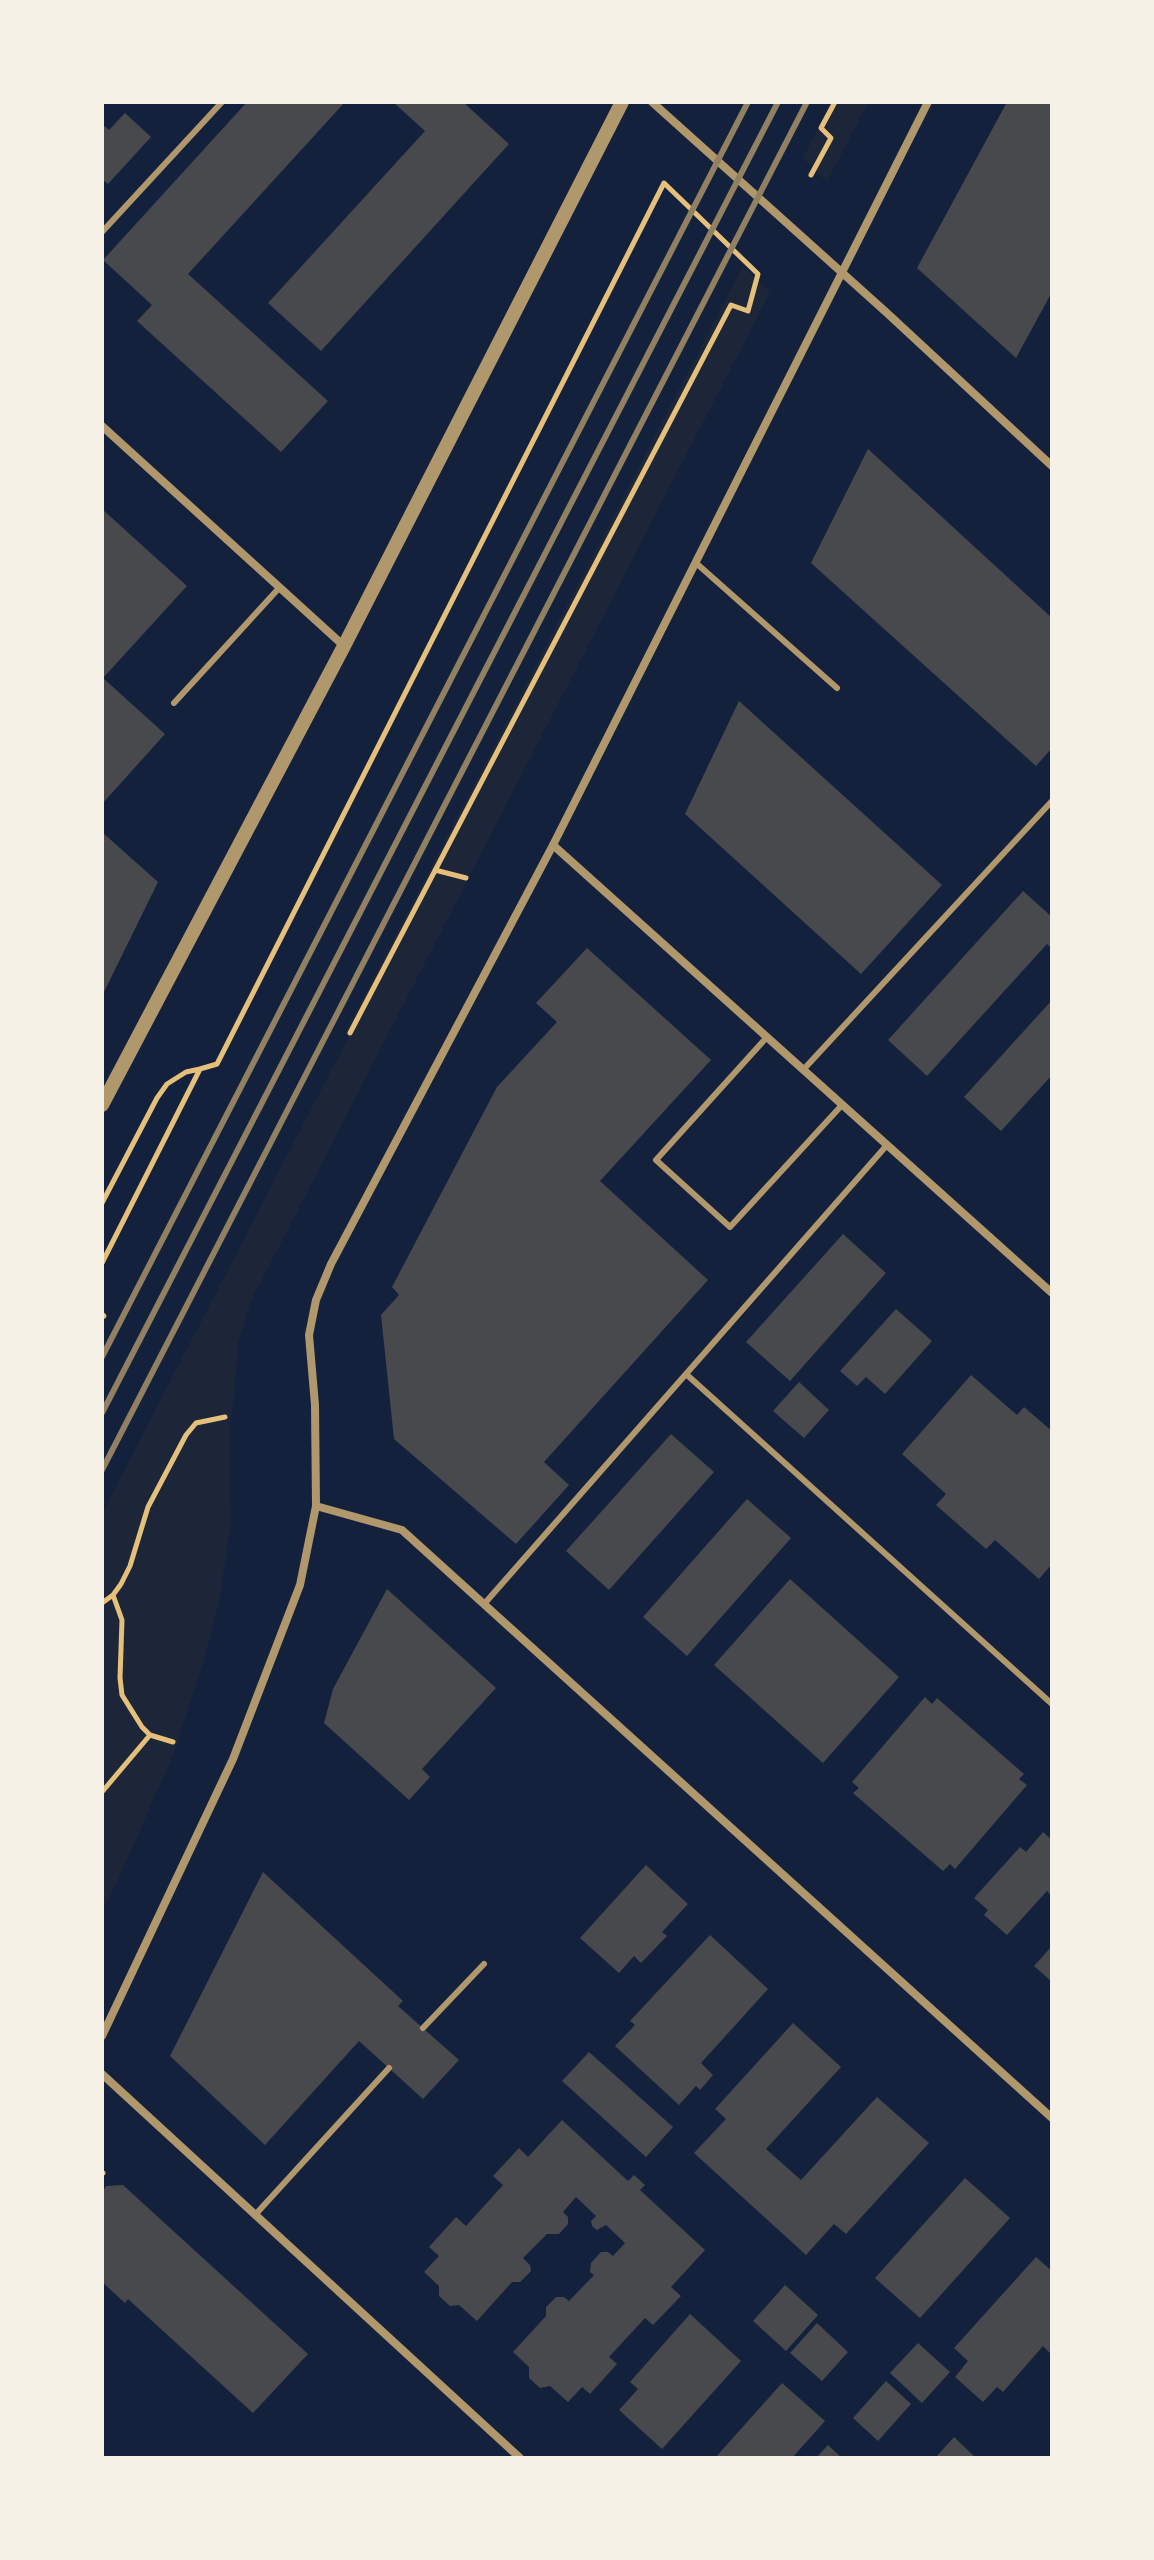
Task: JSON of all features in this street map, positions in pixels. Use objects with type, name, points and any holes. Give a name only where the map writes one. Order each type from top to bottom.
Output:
[{"type":"street","points":[[102,1105],[344,646],[622,102]]},
{"type":"street","points":[[652,102],[1052,466]]},
{"type":"street","points":[[102,2036],[233,1759],[300,1585],[316,1506],[315,1405],[309,1335],[316,1300],[338,1250],[553,845],[928,102]]},
{"type":"street","points":[[102,426],[344,646]]},
{"type":"street","points":[[553,845],[1052,1293]]},
{"type":"street","points":[[316,1506],[402,1530],[1052,2118]]},
{"type":"street","points":[[102,2074],[520,2458]]},
{"type":"lane","points":[[102,232],[222,102]]},
{"type":"lane","points":[[696,563],[837,688]]},
{"type":"lane","points":[[174,703],[280,587]]},
{"type":"lane","points":[[803,1070],[1052,801]]},
{"type":"lane","points":[[767,1037],[656,1160],[730,1227],[842,1105]]},
{"type":"lane","points":[[485,1603],[887,1145]]},
{"type":"lane","points":[[686,1374],[1052,1704]]},
{"type":"lane","points":[[423,2028],[484,1964]]},
{"type":"lane","points":[[255,2215],[389,2068]]},
{"type":"path","points":[[811,175],[831,138],[821,128],[835,102]]},
{"type":"path","points":[[102,1203],[167,1084],[186,1072],[217,1064],[664,183],[758,274],[748,311],[731,305],[350,1033]]},
{"type":"path","points":[[435,870],[466,878]]},
{"type":"path","points":[[102,1263],[200,1069]]},
{"type":"path","points":[[102,1603],[113,1595],[130,1566],[148,1507],[186,1435],[196,1423],[225,1417]]},
{"type":"path","points":[[113,1595],[122,1620],[122,1695],[150,1735],[173,1742]]},
{"type":"path","points":[[102,1792],[150,1735]]},
{"type":"shaded area","points":[[831,102],[868,102],[827,182],[803,158]]},
{"type":"shaded area","points":[[743,266],[770,292],[251,1301],[238,1344],[229,1429],[231,1523],[219,1602],[173,1755],[102,1910],[102,1513],[350,1034],[346,1031]]},
{"type":"building","points":[[247,102],[345,102],[188,274],[328,401],[281,452],[137,321],[152,305],[103,260]]},
{"type":"building","points":[[393,102],[463,102],[509,144],[321,351],[268,303],[425,131]]},
{"type":"building","points":[[1007,102],[1052,102],[1052,292],[1016,358],[917,268]]},
{"type":"building","points":[[125,113],[151,137],[108,184],[102,179],[102,124],[109,130]]},
{"type":"building","points":[[868,449],[1052,618],[1052,748],[1036,766],[811,563]]},
{"type":"building","points":[[102,509],[187,586],[103,678],[165,734],[102,804]]},
{"type":"building","points":[[739,701],[942,885],[861,974],[685,814]]},
{"type":"building","points":[[102,832],[158,882],[102,996]]},
{"type":"building","points":[[1023,891],[1052,917],[1052,949],[1047,944],[927,1076],[888,1040]]},
{"type":"building","points":[[587,948],[711,1060],[600,1181],[708,1280],[544,1462],[569,1485],[516,1544],[394,1439],[381,1315],[399,1295],[392,1287],[497,1087],[557,1022],[536,1003]]},
{"type":"building","points":[[1052,1000],[1052,1075],[1001,1131],[964,1097]]},
{"type":"building","points":[[843,1234],[886,1273],[790,1381],[746,1342]]},
{"type":"building","points":[[896,1309],[932,1341],[885,1394],[866,1377],[857,1386],[840,1371]]},
{"type":"building","points":[[971,1375],[1017,1415],[1024,1407],[1052,1431],[1052,1564],[1039,1579],[995,1540],[986,1549],[936,1505],[946,1494],[902,1454]]},
{"type":"building","points":[[799,1382],[829,1410],[804,1438],[773,1411]]},
{"type":"building","points":[[671,1434],[714,1472],[609,1590],[566,1551]]},
{"type":"building","points":[[747,1499],[791,1538],[687,1656],[643,1617]]},
{"type":"building","points":[[790,1579],[899,1677],[823,1763],[714,1665]]},
{"type":"building","points":[[387,1589],[496,1688],[422,1769],[430,1777],[409,1800],[324,1723],[333,1689]]},
{"type":"building","points":[[925,1697],[932,1704],[937,1698],[1024,1774],[1019,1779],[1027,1785],[955,1869],[950,1864],[943,1871],[853,1793],[859,1788],[852,1782]]},
{"type":"building","points":[[1043,1832],[1052,1840],[1052,1896],[1047,1891],[1007,1935],[984,1915],[988,1910],[974,1898],[1020,1847],[1026,1852]]},
{"type":"building","points":[[646,1865],[688,1904],[662,1932],[667,1936],[641,1963],[634,1956],[619,1973],[580,1938]]},
{"type":"building","points":[[263,1872],[403,2001],[398,2006],[459,2060],[423,2099],[359,2041],[265,2145],[170,2056]]},
{"type":"building","points":[[710,1935],[768,1989],[701,2063],[713,2075],[700,2090],[696,2086],[679,2105],[615,2046],[635,2025],[630,2021]]},
{"type":"building","points":[[1052,1946],[1052,1982],[1034,1966]]},
{"type":"building","points":[[793,2023],[841,2067],[766,2149],[801,2180],[877,2097],[929,2143],[846,2234],[834,2224],[806,2255],[694,2153],[726,2119],[715,2109]]},
{"type":"building","points":[[589,2052],[673,2127],[646,2157],[562,2081]]},
{"type":"building","points":[[562,2120],[628,2181],[634,2175],[645,2185],[640,2190],[705,2250],[671,2287],[681,2296],[653,2325],[645,2318],[609,2357],[617,2364],[590,2394],[582,2387],[568,2402],[550,2386],[540,2388],[529,2378],[529,2367],[513,2352],[546,2316],[546,2307],[556,2297],[569,2301],[594,2275],[590,2272],[591,2263],[601,2252],[613,2256],[625,2243],[606,2225],[597,2230],[592,2226],[591,2221],[596,2216],[576,2197],[563,2212],[568,2217],[568,2224],[559,2234],[547,2234],[523,2258],[531,2271],[520,2282],[512,2282],[477,2321],[459,2305],[450,2306],[439,2296],[439,2286],[424,2272],[439,2256],[429,2247],[456,2217],[466,2226],[503,2185],[493,2176],[519,2148],[528,2157]]},
{"type":"building","points":[[965,2178],[1010,2218],[920,2318],[875,2278]]},
{"type":"building","points":[[123,2185],[308,2354],[253,2413],[128,2299],[125,2303],[102,2282],[102,2193],[106,2186]]},
{"type":"building","points":[[1036,2257],[1052,2271],[1052,2355],[1043,2346],[1003,2392],[997,2387],[983,2402],[955,2377],[968,2361],[954,2348]]},
{"type":"building","points":[[785,2285],[818,2315],[786,2351],[753,2321]]},
{"type":"building","points":[[690,2314],[741,2361],[662,2449],[619,2410],[638,2389],[630,2382]]},
{"type":"building","points":[[817,2323],[848,2352],[822,2381],[790,2353]]},
{"type":"building","points":[[918,2343],[950,2372],[922,2403],[890,2373]]},
{"type":"building","points":[[886,2381],[911,2404],[878,2441],[853,2418]]},
{"type":"building","points":[[782,2383],[825,2421],[792,2458],[715,2458]]},
{"type":"building","points":[[954,2437],[976,2458],[935,2458]]},
{"type":"building","points":[[828,2445],[842,2458],[816,2458]]},
{"type":"railway","points":[[102,1357],[748,102]]},
{"type":"railway","points":[[102,1413],[778,102]]},
{"type":"railway","points":[[102,1470],[807,102]]}]
